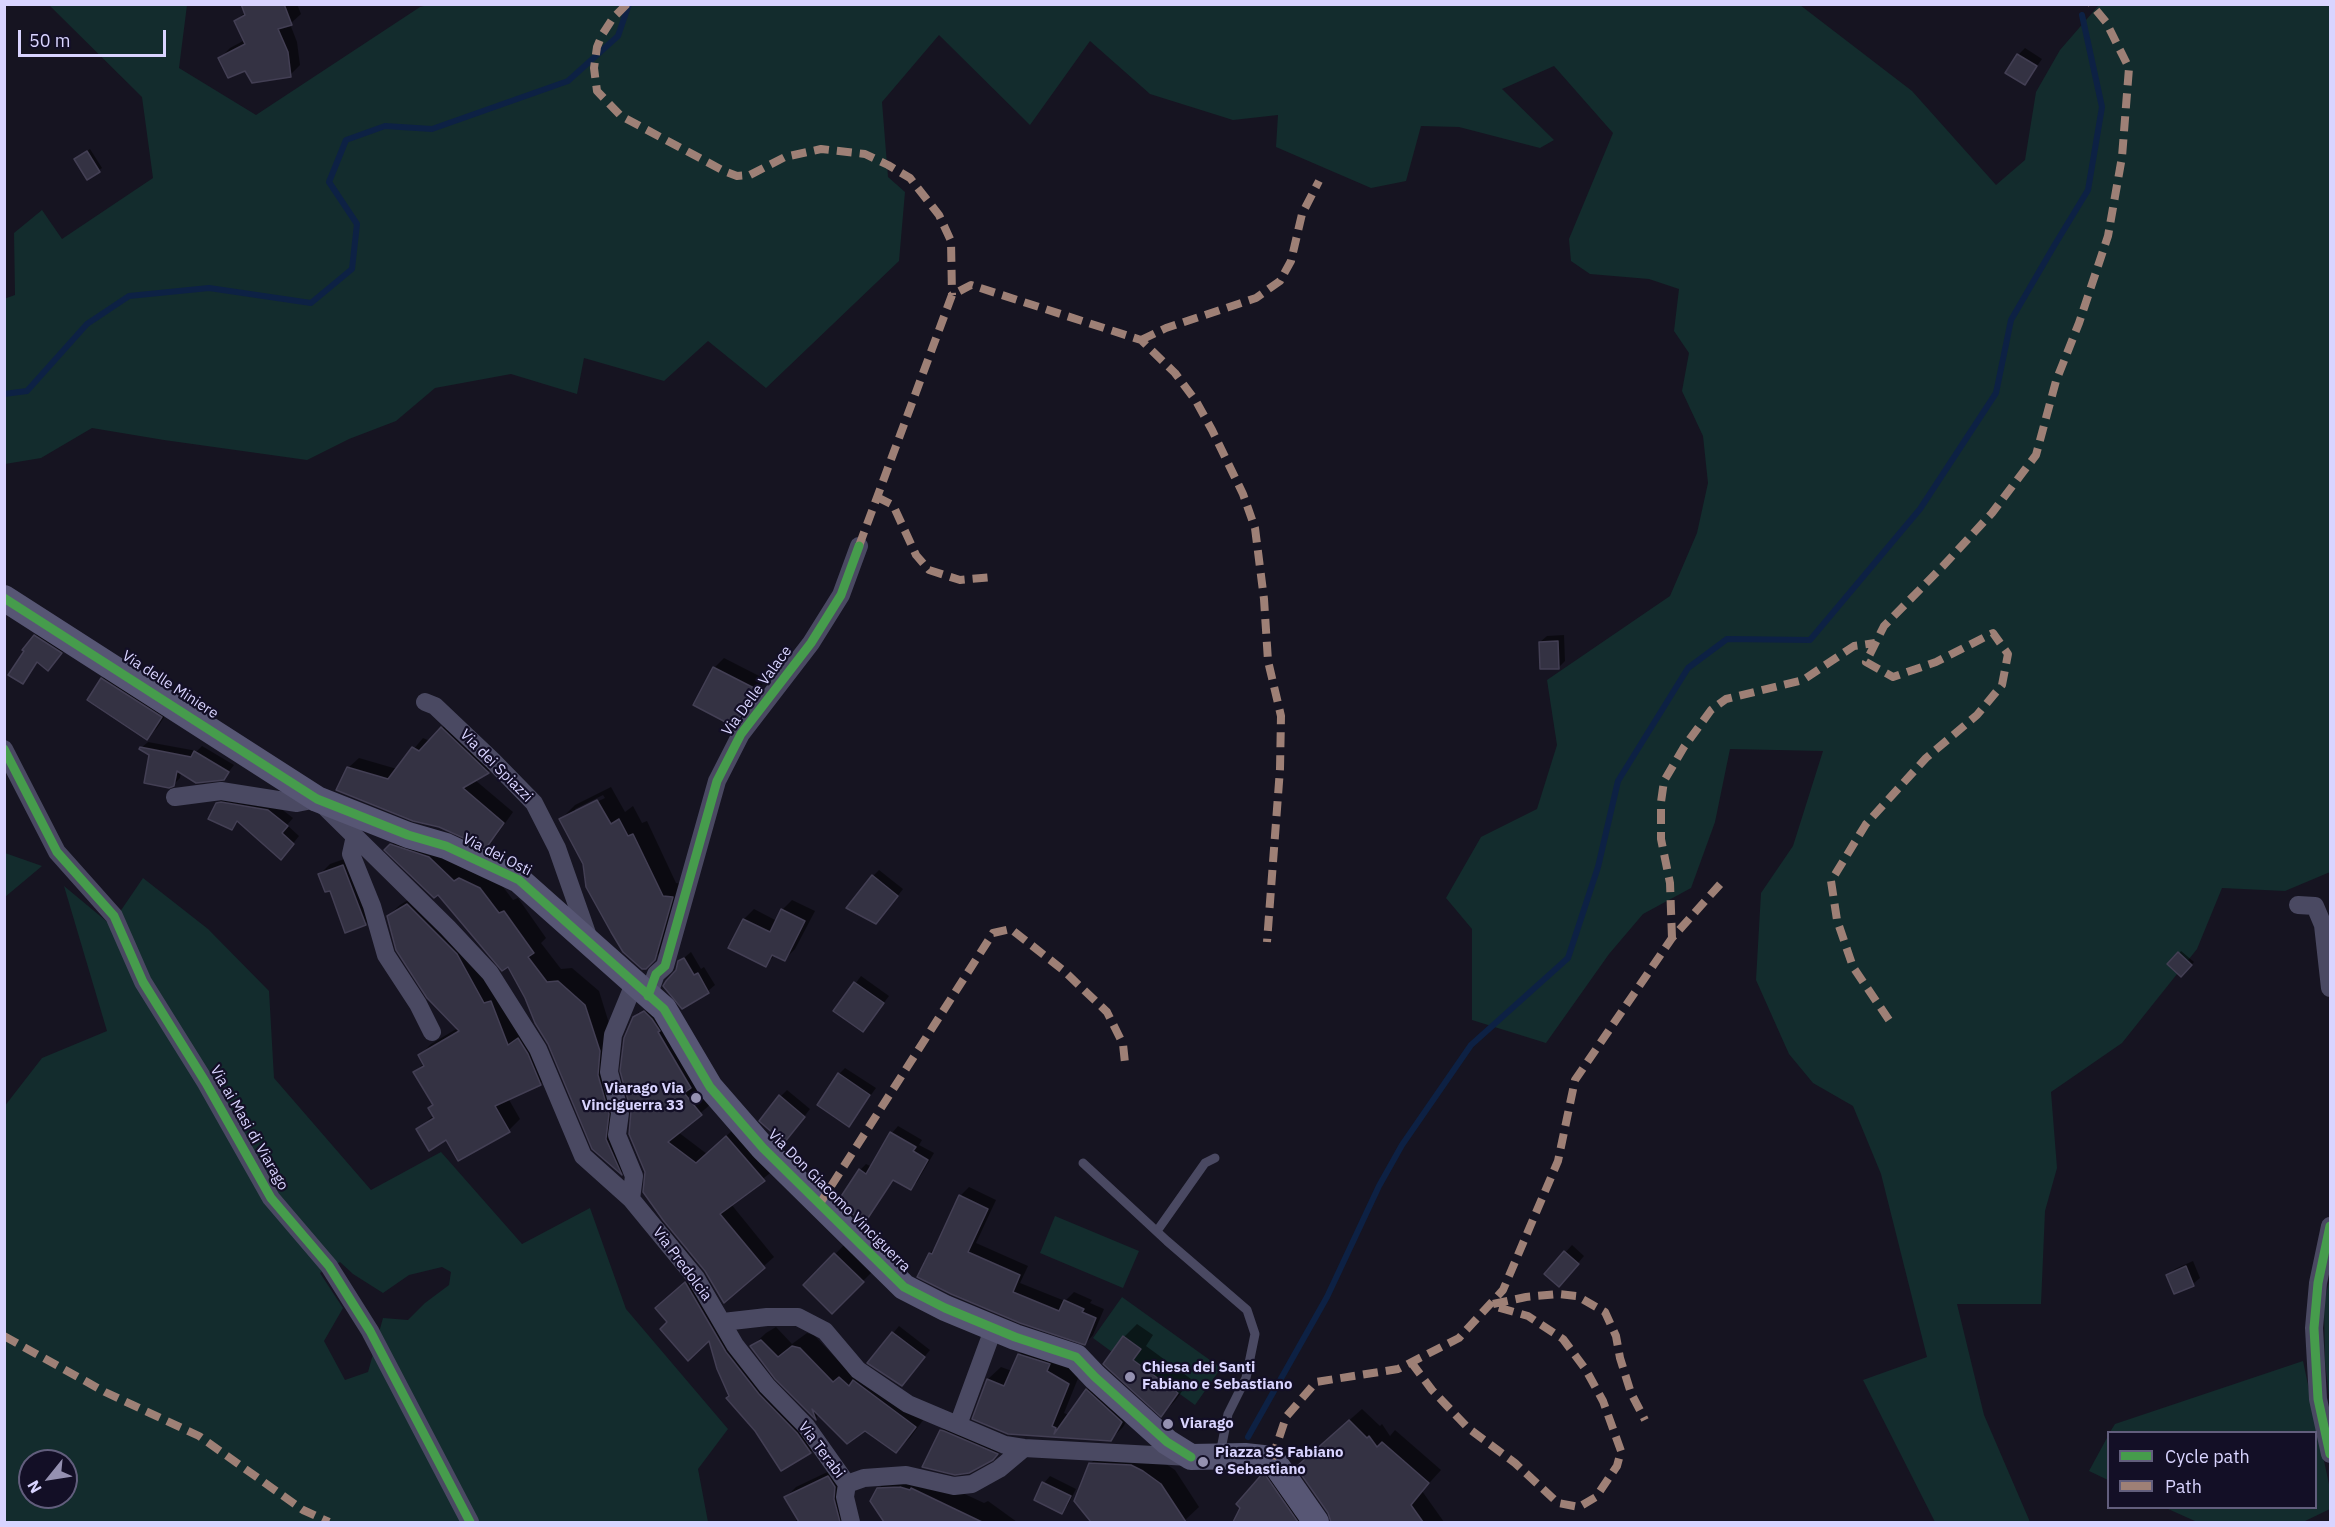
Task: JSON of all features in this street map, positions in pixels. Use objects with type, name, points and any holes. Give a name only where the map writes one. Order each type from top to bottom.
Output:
[{"type":"street","name":"Via Delle Valace","points":[[631,1199],[634,1176],[617,1135],[620,1113],[609,1072],[613,1035],[641,990],[665,966],[717,781],[741,734],[811,643],[842,595],[859,546]]},
{"type":"street","name":"Via delle Miniere","points":[[4,598],[317,799]]},
{"type":"street","name":"Via dei Spiazzi","points":[[425,702],[435,706],[534,803],[557,848],[590,943]]},
{"type":"street","name":"Via ai Masi di Viarago","points":[[4,749],[57,852],[114,916],[143,982],[206,1083],[271,1198],[329,1266],[370,1331],[470,1522]]},
{"type":"street","points":[[175,797],[221,791],[297,803],[317,799]]},
{"type":"street","name":"Via dei Osti","points":[[317,799],[408,836],[446,846],[519,880],[641,990]]},
{"type":"street","name":"Via Predolcia","points":[[317,799],[490,973],[538,1049],[584,1156],[631,1199],[696,1278],[723,1322]]},
{"type":"street","points":[[355,836],[351,854],[372,906],[386,955],[418,1004],[432,1032]]},
{"type":"street","points":[[2298,905],[2315,906],[2323,925],[2331,988]]},
{"type":"street","name":"Via Don Giacomo Vinciguerra","points":[[641,990],[664,1008],[710,1087],[763,1148],[904,1287],[945,1308],[1015,1337],[1076,1357],[1167,1442],[1191,1457]]},
{"type":"street","points":[[2331,1226],[2318,1283],[2314,1328],[2318,1399],[2331,1454]]},
{"type":"street","points":[[723,1322],[767,1317],[798,1317],[825,1331],[858,1370],[908,1404],[1005,1445],[1191,1457],[1245,1456],[1272,1459],[1316,1522]]},
{"type":"street","name":"Via Terabi","points":[[723,1322],[738,1350],[767,1386],[806,1426],[847,1484],[864,1478],[906,1475],[954,1486],[972,1484],[999,1469],[1024,1448]]},
{"type":"street","points":[[958,1425],[994,1328]]},
{"type":"street","points":[[847,1484],[845,1497],[851,1522]]},
{"type":"lane","points":[[1157,1231],[1204,1163],[1215,1158]]},
{"type":"lane","points":[[1083,1163],[1247,1310],[1255,1334],[1246,1378],[1228,1414],[1220,1457]]},
{"type":"green space","points":[[49,5],[187,5],[179,68],[256,115],[420,7],[428,5],[1800,5],[1912,91],[1996,185],[2025,160],[2036,92],[2060,50],[2099,5],[2330,5],[2330,872],[2285,891],[2222,888],[2197,949],[2122,1043],[2051,1092],[2057,1168],[2045,1211],[2041,1304],[1957,1304],[1984,1415],[2030,1522],[1935,1522],[1863,1380],[1927,1357],[1881,1174],[1853,1106],[1813,1083],[1789,1054],[1756,980],[1761,893],[1793,846],[1823,751],[1730,749],[1715,822],[1691,888],[1643,914],[1609,954],[1546,1043],[1472,1020],[1472,929],[1446,898],[1481,837],[1537,809],[1557,745],[1547,680],[1670,596],[1697,533],[1708,483],[1703,436],[1682,391],[1689,353],[1674,331],[1679,289],[1649,279],[1590,274],[1571,261],[1569,239],[1613,133],[1554,66],[1502,89],[1554,140],[1540,148],[1459,127],[1421,126],[1406,181],[1371,188],[1276,147],[1278,115],[1233,120],[1150,94],[1090,41],[1030,125],[939,35],[882,102],[888,177],[905,192],[899,261],[766,388],[708,341],[664,381],[584,358],[577,394],[511,374],[435,388],[396,421],[349,439],[307,460],[92,428],[41,458],[5,464],[4,299],[15,295],[14,233],[42,210],[62,239],[153,178],[142,97]]},
{"type":"green space","points":[[4,853],[42,866],[5,897]]},
{"type":"green space","points":[[143,878],[208,929],[269,991],[274,1078],[371,1190],[441,1152],[522,1244],[590,1208],[626,1309],[728,1429],[698,1469],[708,1522],[5,1522],[4,1107],[42,1058],[107,1031],[64,886],[111,925]],"holes":[[[340,1262],[353,1274],[383,1293],[409,1275],[442,1267],[451,1272],[449,1285],[425,1303],[408,1320],[383,1318],[368,1372],[345,1380],[324,1341],[343,1308],[320,1273]]]},
{"type":"green space","points":[[1055,1216],[1139,1251],[1123,1288],[1040,1253]]},
{"type":"green space","points":[[2330,1278],[2330,1404],[2325,1362],[2324,1302]]},
{"type":"green space","points":[[1122,1297],[1221,1368],[1195,1405],[1133,1360],[1141,1349],[1123,1337],[1112,1352],[1093,1338]]},
{"type":"green space","points":[[2303,1361],[2330,1489],[2330,1509],[2303,1522],[2197,1522],[2168,1509],[2317,1509],[2317,1431],[2111,1431],[2115,1424]]},
{"type":"green space","points":[[2107,1438],[2107,1480],[2089,1471]]},
{"type":"building","points":[[241,4],[284,4],[292,25],[278,29],[288,52],[291,77],[252,83],[245,71],[228,78],[218,58],[245,44],[234,21],[245,15]]},
{"type":"building","points":[[2017,54],[2037,66],[2025,85],[2005,73]]},
{"type":"building","points":[[87,151],[100,172],[87,180],[74,159]]},
{"type":"building","points":[[34,635],[62,653],[48,671],[37,662],[23,684],[8,675],[24,651],[22,650]]},
{"type":"building","points":[[1558,641],[1559,669],[1540,669],[1539,642]]},
{"type":"building","points":[[713,667],[756,689],[746,709],[733,726],[693,705]]},
{"type":"building","points":[[101,678],[162,717],[147,740],[87,700]]},
{"type":"building","points":[[441,727],[489,773],[463,788],[504,823],[486,848],[439,827],[413,821],[336,790],[347,767],[388,779],[412,747],[419,751]]},
{"type":"building","points":[[140,747],[191,757],[194,751],[229,772],[224,780],[196,783],[177,771],[174,786],[169,788],[144,783],[149,755],[139,749]]},
{"type":"building","points":[[597,800],[611,824],[619,819],[628,836],[633,834],[663,896],[673,897],[655,960],[646,969],[642,969],[623,952],[611,932],[586,887],[583,864],[559,819]]},
{"type":"building","points":[[216,803],[268,810],[288,826],[282,833],[294,844],[281,860],[237,821],[232,830],[208,819]]},
{"type":"building","points":[[390,844],[429,857],[454,881],[459,878],[480,888],[499,913],[504,911],[534,953],[528,957],[547,982],[558,981],[585,1005],[600,1051],[598,1075],[609,1114],[606,1139],[622,1175],[592,1149],[548,1044],[535,1023],[525,998],[508,967],[502,971],[438,895],[434,898],[384,850]]},
{"type":"building","points":[[343,865],[366,925],[345,933],[330,891],[325,892],[318,874]]},
{"type":"building","points":[[872,875],[898,896],[876,924],[846,908]]},
{"type":"building","points":[[407,904],[457,954],[484,1003],[491,1001],[508,1045],[518,1038],[528,1054],[541,1085],[495,1106],[510,1132],[458,1161],[446,1140],[429,1151],[416,1129],[434,1118],[428,1108],[433,1105],[413,1072],[424,1066],[418,1055],[459,1031],[427,998],[396,950],[387,916]]},
{"type":"building","points":[[781,909],[805,921],[785,961],[772,955],[766,967],[728,948],[743,919],[770,932]]},
{"type":"building","points":[[2178,952],[2192,965],[2181,977],[2167,964]]},
{"type":"building","points":[[684,958],[694,975],[698,973],[709,993],[682,1009],[663,986],[676,970],[678,961]]},
{"type":"building","points":[[854,982],[884,1003],[863,1032],[833,1011]]},
{"type":"building","points":[[644,1011],[660,1031],[658,1032],[691,1088],[684,1093],[702,1115],[668,1142],[696,1163],[726,1136],[765,1181],[720,1214],[765,1268],[724,1303],[705,1271],[643,1192],[645,1172],[629,1134],[631,1111],[620,1071],[624,1038],[633,1017]]},
{"type":"building","points":[[838,1073],[870,1095],[849,1127],[817,1105]]},
{"type":"building","points":[[779,1095],[805,1117],[784,1143],[759,1121]]},
{"type":"building","points":[[890,1132],[916,1147],[913,1151],[928,1160],[911,1190],[893,1180],[864,1224],[838,1201],[859,1169],[866,1174]]},
{"type":"building","points":[[959,1195],[988,1209],[968,1252],[1020,1275],[1013,1292],[1059,1311],[1064,1300],[1084,1309],[1082,1312],[1096,1318],[1085,1345],[1020,1323],[917,1277],[929,1253],[932,1254]]},
{"type":"building","points":[[1564,1251],[1579,1264],[1559,1287],[1544,1274]]},
{"type":"building","points":[[834,1253],[864,1282],[832,1314],[803,1285]]},
{"type":"building","points":[[2186,1266],[2194,1286],[2174,1294],[2166,1275]]},
{"type":"building","points":[[685,1282],[726,1352],[759,1394],[797,1433],[811,1453],[781,1471],[755,1431],[726,1398],[729,1396],[717,1369],[709,1341],[688,1361],[660,1329],[667,1322],[655,1308]]},
{"type":"building","points":[[892,1332],[925,1357],[902,1386],[867,1363]]},
{"type":"building","name":"Chiesa dei Santi Fabiano e Sebastiano","points":[[1123,1336],[1141,1349],[1133,1360],[1178,1393],[1161,1417],[1103,1364]]},
{"type":"building","points":[[761,1340],[778,1357],[792,1346],[800,1348],[833,1382],[839,1377],[849,1386],[853,1380],[916,1427],[896,1453],[865,1431],[847,1444],[812,1409],[816,1420],[775,1379],[750,1346]]},
{"type":"building","points":[[1018,1354],[1050,1364],[1047,1371],[1069,1384],[1052,1426],[1056,1428],[1054,1434],[1086,1389],[1122,1422],[1111,1441],[1008,1434],[972,1419],[987,1379],[1004,1386]]},
{"type":"building","points":[[1349,1420],[1367,1438],[1369,1436],[1377,1447],[1382,1442],[1429,1483],[1411,1505],[1423,1522],[1331,1522],[1328,1513],[1296,1467]]},
{"type":"building","points":[[940,1430],[998,1454],[993,1460],[969,1473],[955,1475],[922,1467]]},
{"type":"building","points":[[1089,1463],[1131,1465],[1143,1471],[1161,1484],[1186,1522],[1091,1522],[1074,1501]]},
{"type":"building","points":[[1263,1473],[1298,1522],[1233,1522],[1240,1508],[1236,1504]]},
{"type":"building","points":[[828,1476],[835,1487],[834,1499],[840,1522],[799,1522],[784,1497]]},
{"type":"building","points":[[1042,1482],[1071,1496],[1062,1514],[1034,1500]]},
{"type":"building","points":[[900,1487],[910,1490],[911,1488],[982,1522],[884,1522],[870,1501],[877,1488]]},
{"type":"waterway","points":[[4,394],[27,391],[87,324],[129,296],[209,288],[311,303],[352,269],[357,224],[329,182],[346,140],[385,126],[432,129],[568,81],[618,36],[629,4]]},
{"type":"waterway","points":[[1248,1437],[1327,1297],[1379,1186],[1402,1145],[1471,1045],[1568,958],[1598,867],[1618,781],[1688,668],[1727,639],[1810,640],[1920,509],[1996,393],[2011,320],[2088,190],[2102,107],[2082,15]]},
{"type":"marked path","points":[[627,4],[613,18],[602,35],[597,47],[594,68],[597,91],[621,116],[737,176],[750,175],[785,157],[821,149],[865,154],[888,165],[910,178],[939,215],[951,241],[952,295]]},
{"type":"marked path","points":[[1889,1020],[1853,967],[1837,920],[1831,881],[1866,824],[1926,758],[1977,715],[2002,685],[2008,654],[1993,633],[1936,662],[1893,677],[1866,662],[1884,626],[1992,513],[2036,455],[2056,381],[2079,323],[2108,236],[2122,157],[2129,68],[2106,22],[2091,4]]},
{"type":"marked path","points":[[1141,340],[1166,328],[1256,298],[1280,281],[1291,261],[1302,214],[1319,181]]},
{"type":"marked path","points":[[859,546],[952,295],[971,285],[1141,340],[1175,373],[1196,401],[1243,494],[1255,528],[1264,599],[1268,661],[1281,716],[1280,769],[1267,942]]},
{"type":"marked path","points":[[877,497],[893,505],[916,555],[929,570],[960,580],[992,577]]},
{"type":"marked path","points":[[1672,938],[1670,883],[1661,839],[1661,802],[1664,781],[1684,747],[1711,710],[1726,699],[1803,680],[1854,646],[1875,643]]},
{"type":"marked path","points":[[1272,1459],[1286,1417],[1316,1382],[1398,1369],[1459,1338],[1503,1290],[1558,1161],[1575,1080],[1672,938],[1723,881]]},
{"type":"marked path","points":[[819,1205],[993,933],[1011,929],[1063,970],[1107,1012],[1123,1044],[1125,1063]]},
{"type":"marked path","points":[[1493,1304],[1526,1297],[1558,1294],[1577,1296],[1605,1312],[1616,1336],[1631,1393],[1645,1420]]},
{"type":"marked path","points":[[1411,1362],[1432,1390],[1468,1428],[1515,1463],[1558,1503],[1579,1507],[1596,1497],[1617,1466],[1621,1451],[1603,1401],[1586,1370],[1563,1339],[1528,1316],[1490,1305]]},
{"type":"marked path","points":[[4,1336],[105,1392],[199,1436],[303,1510],[329,1522]]},
{"type":"cycle path","points":[[648,996],[656,974],[665,966],[717,781],[741,734],[811,643],[841,595],[859,546]]},
{"type":"cycle path","points":[[4,598],[317,799],[408,835],[446,846],[519,880],[664,1009],[710,1087],[763,1148],[904,1287],[945,1308],[1015,1337],[1076,1357],[1167,1442],[1191,1457]]},
{"type":"cycle path","points":[[4,749],[57,852],[114,916],[143,982],[206,1083],[271,1198],[329,1266],[370,1331],[470,1522]]},
{"type":"cycle path","points":[[2330,1226],[2318,1283],[2314,1328],[2318,1399],[2330,1454]]},
{"type":"place","name":"Viarago Via Vinciguerra 33","points":[[696,1098]]},
{"type":"place","name":"Chiesa dei Santi Fabiano e Sebastiano","points":[[1130,1377]]},
{"type":"place","name":"Viarago","points":[[1168,1424]]},
{"type":"place","name":"Piazza SS Fabiano e Sebastiano","points":[[1203,1462]]}]
